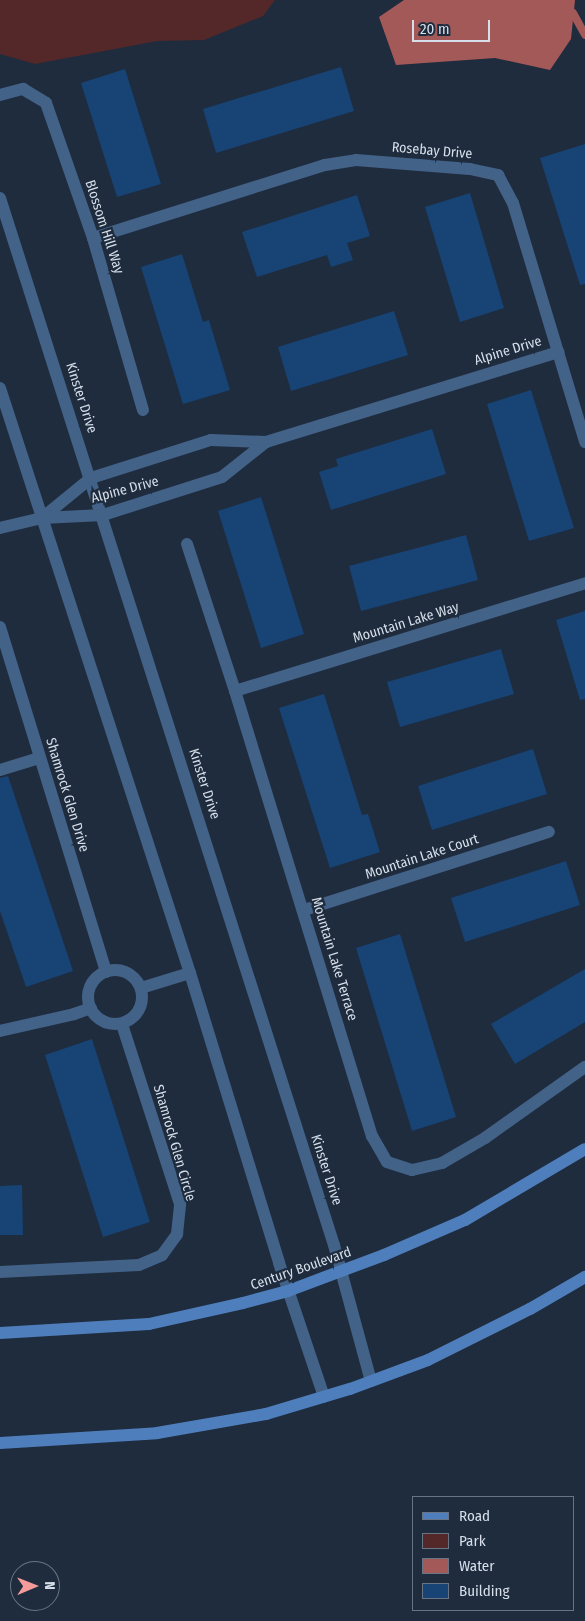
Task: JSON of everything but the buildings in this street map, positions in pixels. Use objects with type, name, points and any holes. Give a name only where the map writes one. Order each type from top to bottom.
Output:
[{"type":"street","name":"Blossom Hill Way","points":[[0,94],[23,89],[46,103],[93,238],[143,410]]},
{"type":"street","name":"Rosebay Drive","points":[[93,238],[325,165],[356,160],[470,169],[498,175],[513,203],[582,424],[585,442]]},
{"type":"street","name":"Kinster Drive","points":[[0,198],[103,515],[342,1271],[371,1381]]},
{"type":"street","name":"Alpine Drive","points":[[42,518],[91,478],[211,440],[266,442],[558,352]]},
{"type":"street","points":[[0,388],[190,973],[288,1291],[324,1397]]},
{"type":"street","name":"Alpine Drive","points":[[42,518],[103,515],[222,477],[266,442]]},
{"type":"street","points":[[0,528],[42,518]]},
{"type":"street","name":"Mountain Lake Terrace","points":[[186,544],[235,691],[304,910],[372,1136],[387,1162],[412,1170],[442,1163],[485,1138],[585,1067]]},
{"type":"street","name":"Mountain Lake Way","points":[[235,691],[585,583]]},
{"type":"street","name":"Shamrock Glen Drive","points":[[0,627],[106,972]]},
{"type":"street","points":[[0,770],[40,758]]},
{"type":"street","name":"Mountain Lake Court","points":[[304,910],[550,832]]},
{"type":"street","points":[[114,970],[125,972],[136,979],[141,988],[142,1002],[139,1011],[131,1020],[122,1024],[101,1021],[90,1008],[89,990],[95,979],[106,972],[114,970]]},
{"type":"street","points":[[141,988],[190,973]]},
{"type":"street","points":[[0,1031],[74,1014],[90,1008]]},
{"type":"street","name":"Shamrock Glen Circle","points":[[0,1272],[139,1265],[162,1255],[177,1234],[180,1204],[122,1024]]},
{"type":"street","name":"Century Boulevard","points":[[0,1333],[149,1324],[244,1303],[288,1291],[384,1256],[465,1220],[585,1149]]},
{"type":"street","points":[[0,1443],[157,1433],[266,1414],[324,1397],[428,1360],[530,1309],[585,1277]]},
{"type":"green space","points":[[0,0],[275,0],[263,16],[204,40],[157,41],[35,64],[0,54]]},
{"type":"water","points":[[404,0],[575,0],[571,39],[550,70],[495,58],[396,65],[379,17]]},
{"type":"waterway","points":[[573,13],[585,35]]}]
